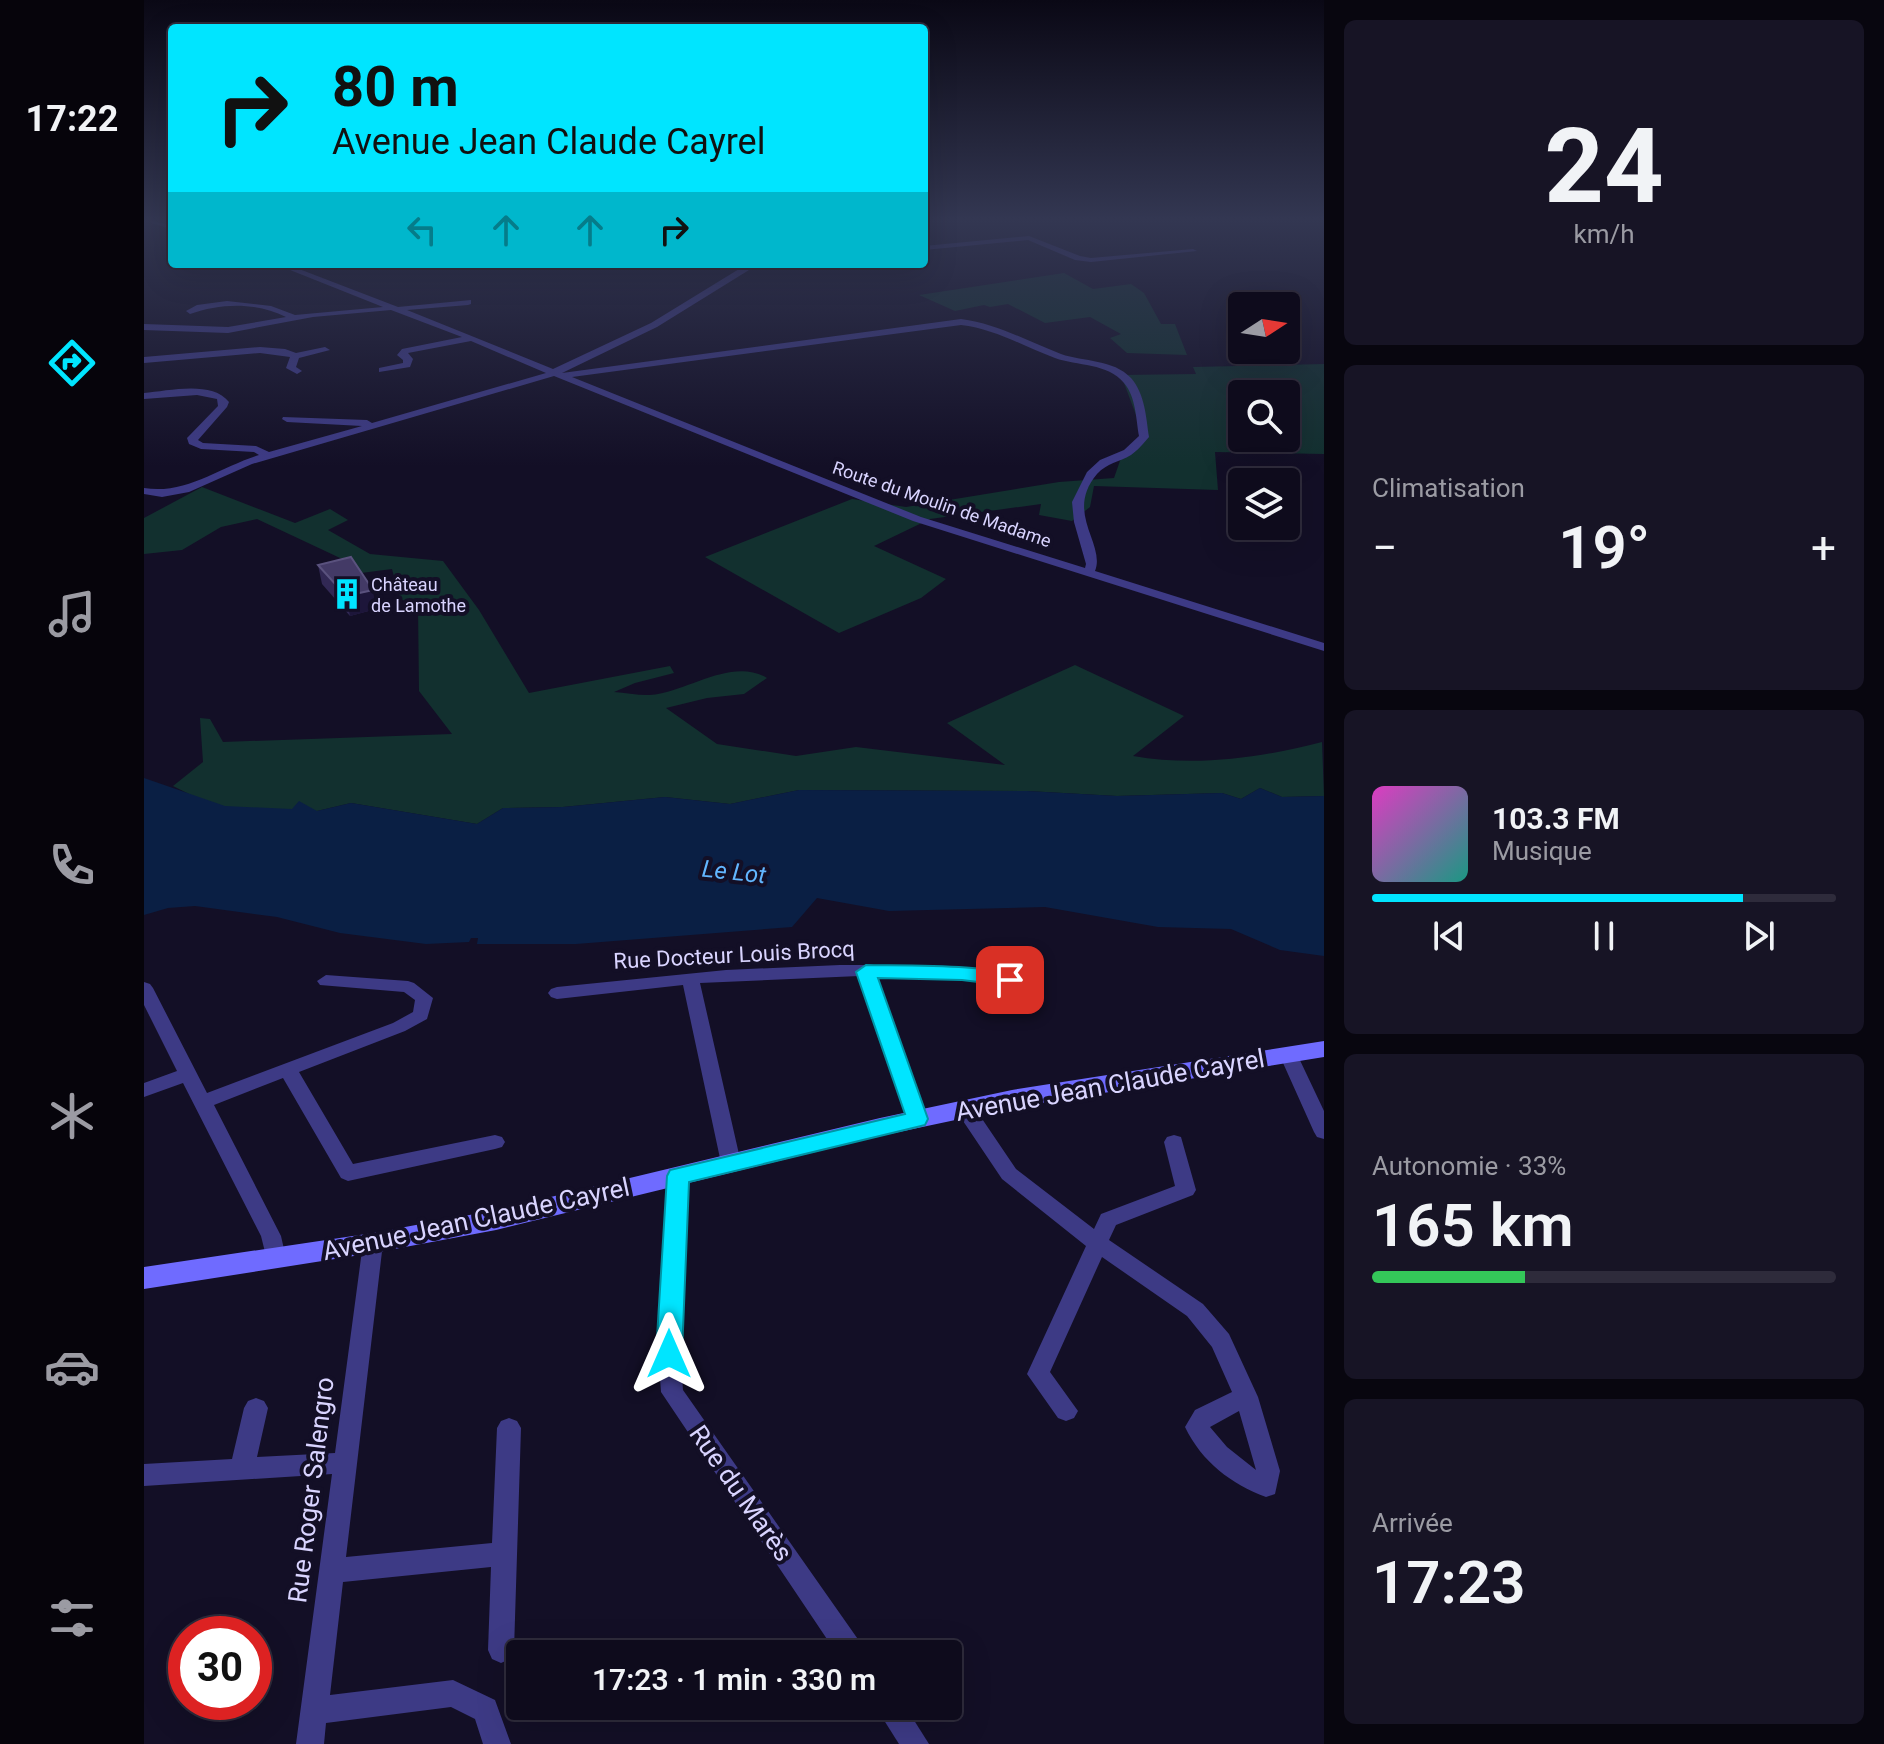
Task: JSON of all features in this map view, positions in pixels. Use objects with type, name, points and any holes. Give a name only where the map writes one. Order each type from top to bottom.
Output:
[{"type":"main road","name":"Avenue Jean Claude Cayrel","points":[[144,1278],[373,1243],[496,1220],[965,1109],[1324,1049]]},
{"type":"street","name":"Route du Moulin de Madame","points":[[379,302],[917,519],[1324,647]]},
{"type":"street","points":[[144,327],[210,331],[293,317],[463,302]]},
{"type":"street","points":[[559,374],[654,325],[688,302]]},
{"type":"street","points":[[190,311],[200,305],[255,305],[282,310],[293,317]]},
{"type":"street","points":[[331,305],[346,312]]},
{"type":"street","points":[[340,324],[346,312]]},
{"type":"street","points":[[260,350],[275,321]]},
{"type":"street","points":[[144,491],[162,494],[185,490],[268,456],[559,374],[961,322],[998,328],[1074,361],[1105,366],[1131,384],[1138,399],[1144,437],[1128,452],[1104,462],[1091,474],[1078,502],[1080,522],[1092,564],[1088,574]]},
{"type":"street","points":[[382,370],[407,365],[408,359],[402,355],[405,351],[472,338]]},
{"type":"street","points":[[144,360],[260,350],[295,356],[325,350]]},
{"type":"street","points":[[295,356],[291,368],[297,371]]},
{"type":"street","points":[[144,396],[197,392],[220,397],[224,402],[222,407],[192,438],[193,442],[201,446],[256,449],[268,456]]},
{"type":"street","points":[[287,419],[381,423]]},
{"type":"street","name":"Rue Docteur Louis Brocq","points":[[557,993],[808,971],[962,973],[1010,980]]},
{"type":"street","points":[[866,972],[917,1119]]},
{"type":"street","points":[[690,979],[731,1163]]},
{"type":"street","points":[[203,1102],[399,1027],[421,1015],[424,998],[408,987],[326,981]]},
{"type":"street","points":[[146,997],[271,1236],[275,1258]]},
{"type":"street","points":[[1288,1054],[1324,1132]]},
{"type":"street","points":[[288,1070],[348,1173],[495,1142]]},
{"type":"street","points":[[144,1090],[188,1074]]},
{"type":"street","points":[[965,1109],[1009,1174],[1097,1243],[1195,1310],[1221,1341],[1246,1397]]},
{"type":"street","points":[[1066,1411],[1038,1374],[1108,1220],[1186,1190],[1174,1142]]},
{"type":"street","name":"Rue du Marès","points":[[678,1176],[668,1337],[672,1392],[843,1640]]},
{"type":"street","name":"Rue Roger Salengro","points":[[310,1744],[373,1243]]},
{"type":"street","points":[[242,1469],[256,1408]]},
{"type":"street","points":[[501,1650],[509,1428]]},
{"type":"street","points":[[144,1475],[343,1463]]},
{"type":"street","points":[[331,1571],[504,1554]]},
{"type":"street","points":[[314,1711],[453,1693],[485,1710],[497,1744]]},
{"type":"street","points":[[899,1720],[915,1744]]},
{"type":"green space","points":[[936,302],[1149,302],[1161,324],[1175,324],[1187,355],[1127,353],[1110,338],[1121,334],[1090,317],[1045,323],[1008,304],[955,311]]},
{"type":"green space","points":[[1324,364],[1324,454],[1215,452],[1218,490],[1094,486],[1090,507],[1072,521],[1039,515],[1041,504],[930,519],[874,546],[946,579],[921,598],[839,633],[705,557],[852,499],[906,507],[1059,482],[1114,478],[1122,455],[1145,439],[1121,375],[1196,374],[1193,367]]},
{"type":"green space","points":[[202,487],[295,523],[330,509],[348,520],[328,530],[370,554],[443,561],[479,610],[529,693],[670,666],[674,673],[614,692],[653,695],[713,676],[741,671],[767,678],[744,694],[707,698],[666,708],[717,744],[796,756],[856,747],[1005,765],[947,723],[1075,665],[1184,716],[1133,756],[1204,761],[1275,752],[1322,742],[1324,796],[1282,797],[1260,788],[1241,799],[1222,793],[1117,796],[1027,791],[799,790],[730,804],[665,797],[563,807],[503,808],[477,824],[351,803],[317,811],[225,807],[205,802],[173,786],[203,762],[200,718],[210,719],[223,742],[452,734],[419,691],[418,606],[400,599],[392,569],[338,576],[355,565],[257,519],[221,527],[182,550],[144,554],[144,518]]},
{"type":"water","name":"Le Lot","points":[[144,778],[225,806],[292,809],[299,801],[317,811],[351,803],[477,824],[503,808],[563,807],[665,797],[730,804],[799,790],[1027,791],[1117,796],[1222,793],[1241,799],[1260,788],[1282,797],[1324,796],[1324,956],[1280,950],[1231,929],[1158,927],[1045,907],[889,911],[817,898],[792,927],[576,944],[477,944],[478,938],[471,938],[469,942],[426,944],[340,933],[277,917],[195,906],[168,908],[144,915]]},
{"type":"building","points":[[351,557],[373,590],[346,596],[318,565]]},
{"type":"place","name":"Château de Lamothe","points":[[347,594]]},
{"type":"route","points":[[669,1354],[678,1176],[917,1119],[866,972],[962,973],[1010,980]]}]
